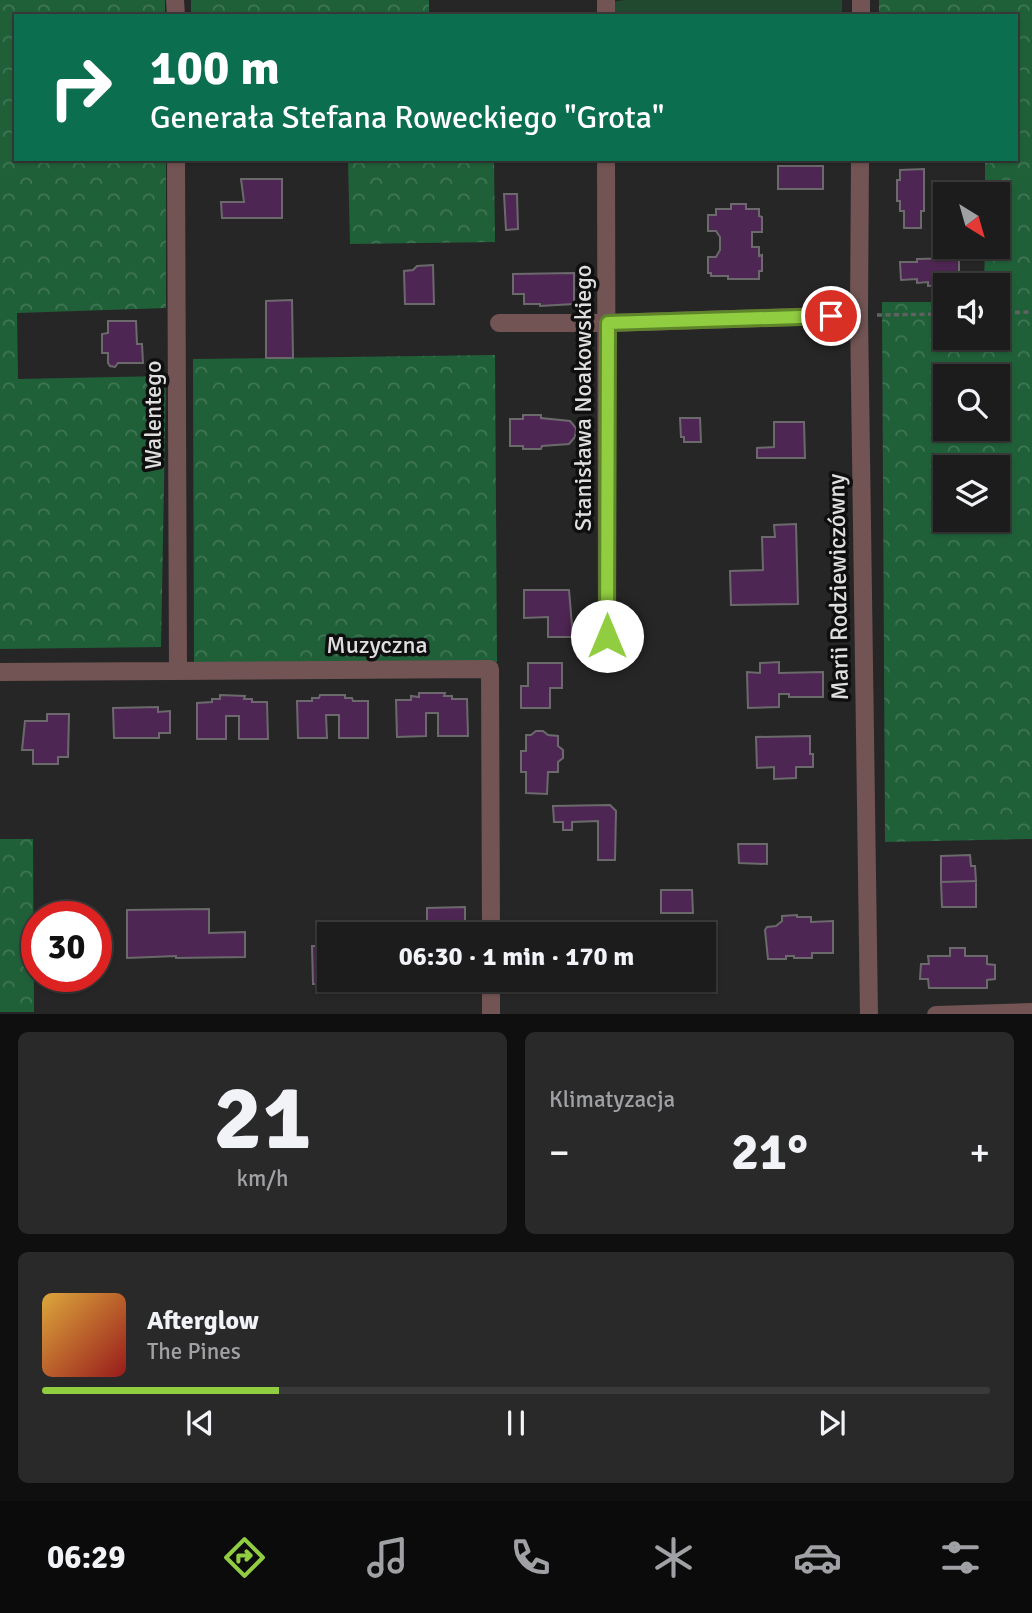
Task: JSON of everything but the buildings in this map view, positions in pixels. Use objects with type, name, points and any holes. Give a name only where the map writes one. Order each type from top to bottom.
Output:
[{"type":"street","name":"Walentego","points":[[176,161],[178,671]]},
{"type":"street","name":"Stanisława Noakowskiego","points":[[606,161],[607,636]]},
{"type":"street","name":"Marii Rodziewiczówny","points":[[860,161],[859,315],[869,1014]]},
{"type":"street","points":[[499,323],[608,323],[859,315]]},
{"type":"street","name":"Muzyczna","points":[[0,673],[490,669],[491,922]]},
{"type":"street","points":[[491,992],[491,1014]]},
{"type":"street","points":[[936,1014],[1032,1012]]},
{"type":"path","points":[[1010,313],[1032,312]]},
{"type":"path","points":[[859,315],[933,314]]},
{"type":"green space","points":[[0,0],[165,0],[165,14],[14,14],[14,161],[166,161],[166,308],[17,313],[18,379],[166,376],[161,647],[0,649]]},
{"type":"green space","points":[[191,0],[429,0],[429,14],[191,14]]},
{"type":"green space","points":[[842,0],[842,14],[614,14],[613,2]]},
{"type":"green space","points":[[879,0],[1032,0],[1032,839],[885,842],[882,302],[933,302],[933,350],[1010,350],[1010,273],[984,273],[985,259],[1010,259],[1010,182],[985,182],[985,161],[1018,161],[1018,14],[879,14]]},
{"type":"green space","points":[[348,161],[494,161],[495,242],[350,244]]},
{"type":"green space","points":[[495,355],[497,662],[194,665],[193,359]]},
{"type":"green space","points":[[0,839],[33,839],[33,901],[21,901],[21,992],[34,992],[34,1012],[0,1012]]},
{"type":"route","points":[[607,636],[608,323],[831,316]]}]
